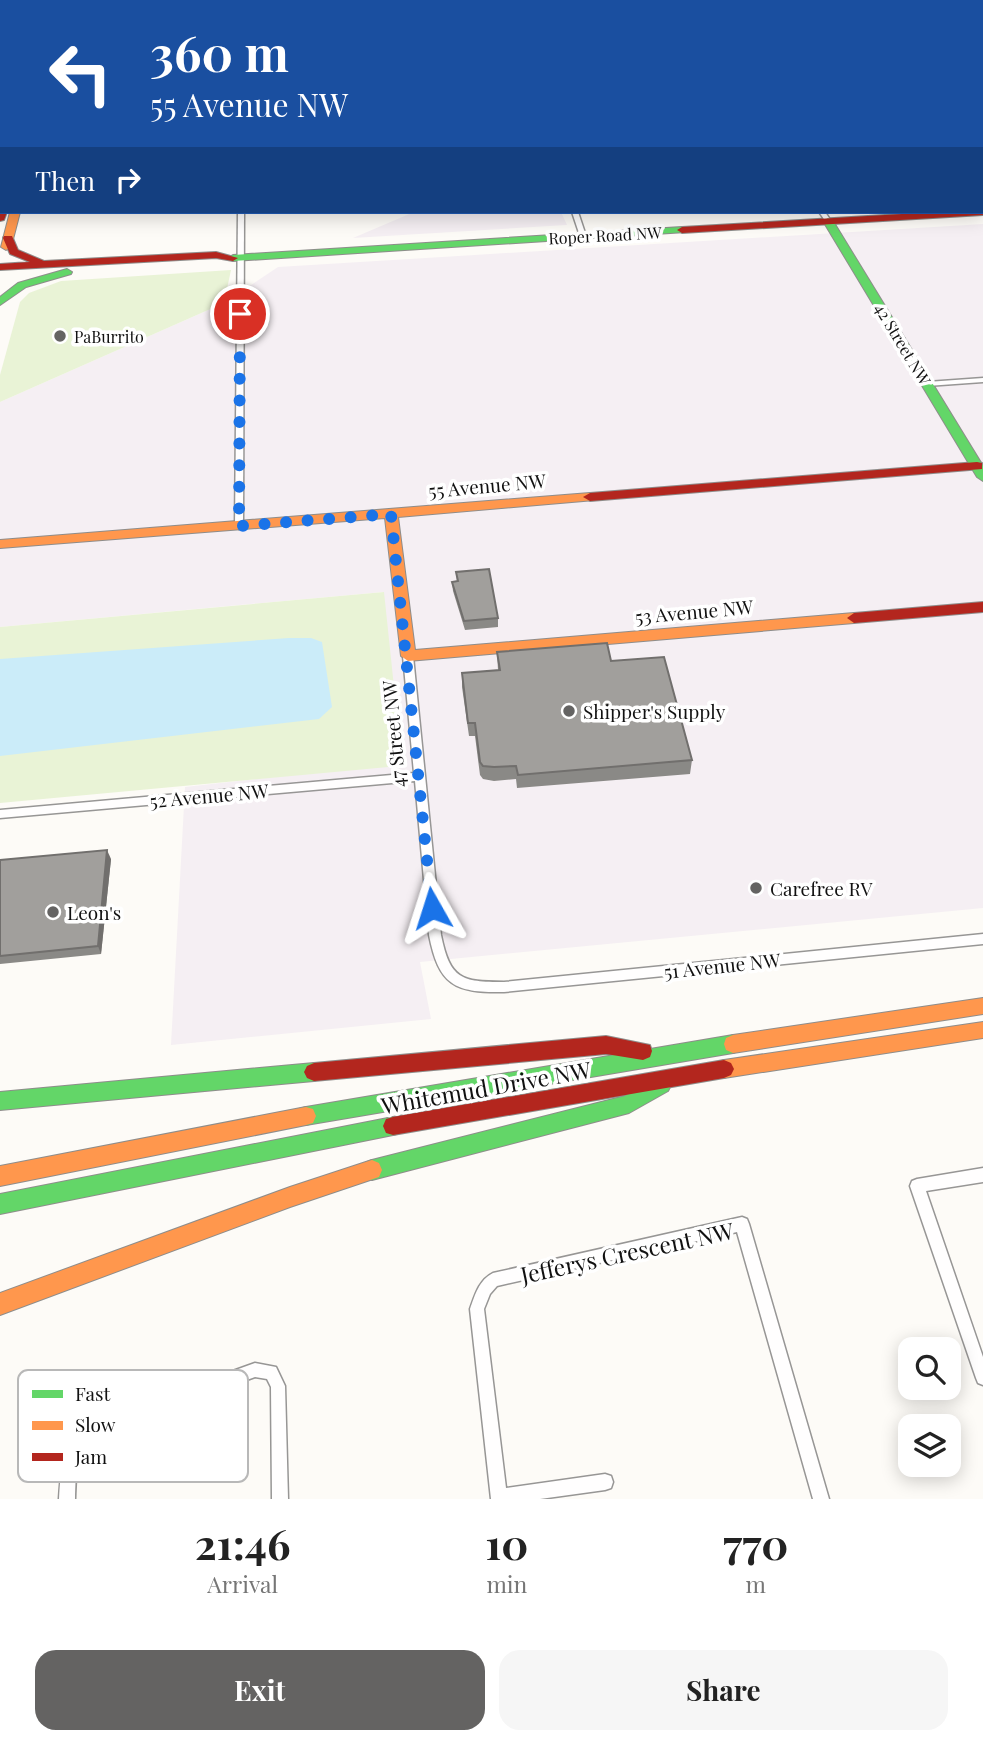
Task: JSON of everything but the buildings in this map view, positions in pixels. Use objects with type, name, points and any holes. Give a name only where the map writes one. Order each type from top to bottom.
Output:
[{"type":"main road","points":[[1,271],[14,214]]},
{"type":"main road","name":"Roper Road NW","points":[[1,271],[216,255],[234,257],[583,236],[825,216],[904,214]]},
{"type":"main road","name":"42 Street NW","points":[[825,216],[980,472]]},
{"type":"main road","points":[[8,238],[14,252],[67,268]]},
{"type":"main road","points":[[0,302],[10,292],[29,282],[67,268]]},
{"type":"main road","name":"55 Avenue NW","points":[[0,544],[980,472]]},
{"type":"main road","name":"47 Street NW","points":[[391,514],[408,656]]},
{"type":"main road","name":"53 Avenue NW","points":[[408,656],[983,607]]},
{"type":"main road","name":"Whitemud Drive NW","points":[[0,1176],[360,1105],[666,1054],[983,1006]]},
{"type":"main road","name":"Whitemud Drive NW","points":[[0,1204],[363,1131],[675,1077],[983,1030]]},
{"type":"main road","points":[[0,1101],[606,1045],[666,1054]]},
{"type":"main road","points":[[0,1304],[371,1170],[629,1104],[675,1077]]},
{"type":"street","points":[[239,526],[234,257],[242,214]]},
{"type":"street","points":[[576,214],[583,236]]},
{"type":"street","points":[[927,384],[983,380]]},
{"type":"street","name":"47 Street NW","points":[[408,656],[418,777],[439,960],[450,977],[461,984]]},
{"type":"street","name":"52 Avenue NW","points":[[0,814],[418,777]]},
{"type":"street","name":"51 Avenue NW","points":[[461,984],[472,987],[504,987],[983,939]]},
{"type":"street","points":[[983,1174],[916,1186],[983,1378]]},
{"type":"street","name":"Jefferys Crescent NW","points":[[605,1482],[499,1498],[477,1309],[485,1289],[493,1280],[742,1224],[821,1499]]},
{"type":"street","points":[[248,1373],[255,1370],[271,1372],[278,1386],[280,1499]]},
{"type":"shaded area","points":[[409,214],[562,214],[567,225],[353,238]]},
{"type":"shaded area","points":[[983,224],[983,908],[420,962],[431,1019],[171,1045],[185,787],[401,763],[383,592],[0,627],[0,402],[224,303],[278,267]]},
{"type":"green space","points":[[231,270],[224,303],[0,402],[0,375],[20,302],[29,293],[61,281]]},
{"type":"green space","points":[[384,592],[402,763],[399,766],[0,803],[0,627]]},
{"type":"water","points":[[311,638],[322,642],[332,707],[319,719],[0,756],[0,659]]},
{"type":"traffic: fast","points":[[828,221],[983,477]]},
{"type":"traffic: fast","points":[[233,258],[682,230]]},
{"type":"traffic: fast","points":[[0,302],[22,285],[67,272]]},
{"type":"traffic: fast","points":[[306,1116],[733,1044]]},
{"type":"traffic: fast","points":[[0,1101],[314,1072]]},
{"type":"traffic: fast","points":[[372,1170],[629,1104],[661,1085]]},
{"type":"traffic: fast","points":[[0,1204],[393,1126]]},
{"type":"traffic: slow","points":[[6,247],[14,214]]},
{"type":"traffic: slow","points":[[0,544],[590,497]]},
{"type":"traffic: slow","points":[[391,514],[408,656],[854,618]]},
{"type":"traffic: slow","points":[[733,1044],[983,1006]]},
{"type":"traffic: slow","points":[[724,1069],[983,1030]]},
{"type":"traffic: slow","points":[[0,1176],[306,1116]]},
{"type":"traffic: slow","points":[[0,1304],[290,1197],[372,1170]]},
{"type":"traffic: jam","points":[[0,218],[1,214]]},
{"type":"traffic: jam","points":[[682,230],[950,214]]},
{"type":"traffic: jam","points":[[8,238],[14,252],[39,262]]},
{"type":"traffic: jam","points":[[0,267],[216,255],[233,258]]},
{"type":"traffic: jam","points":[[590,497],[977,466]]},
{"type":"traffic: jam","points":[[854,618],[983,607]]},
{"type":"traffic: jam","points":[[314,1072],[606,1045],[643,1051]]},
{"type":"traffic: jam","points":[[393,1126],[724,1069]]},
{"type":"place","name":"PaBurrito","points":[[60,336]]},
{"type":"place","name":"Shipper's Supply","points":[[569,711]]},
{"type":"place","name":"Carefree RV","points":[[756,888]]},
{"type":"place","name":"Leon's","points":[[53,912]]},
{"type":"route","points":[[240,314],[239,526],[391,514],[408,656],[432,908]]}]
